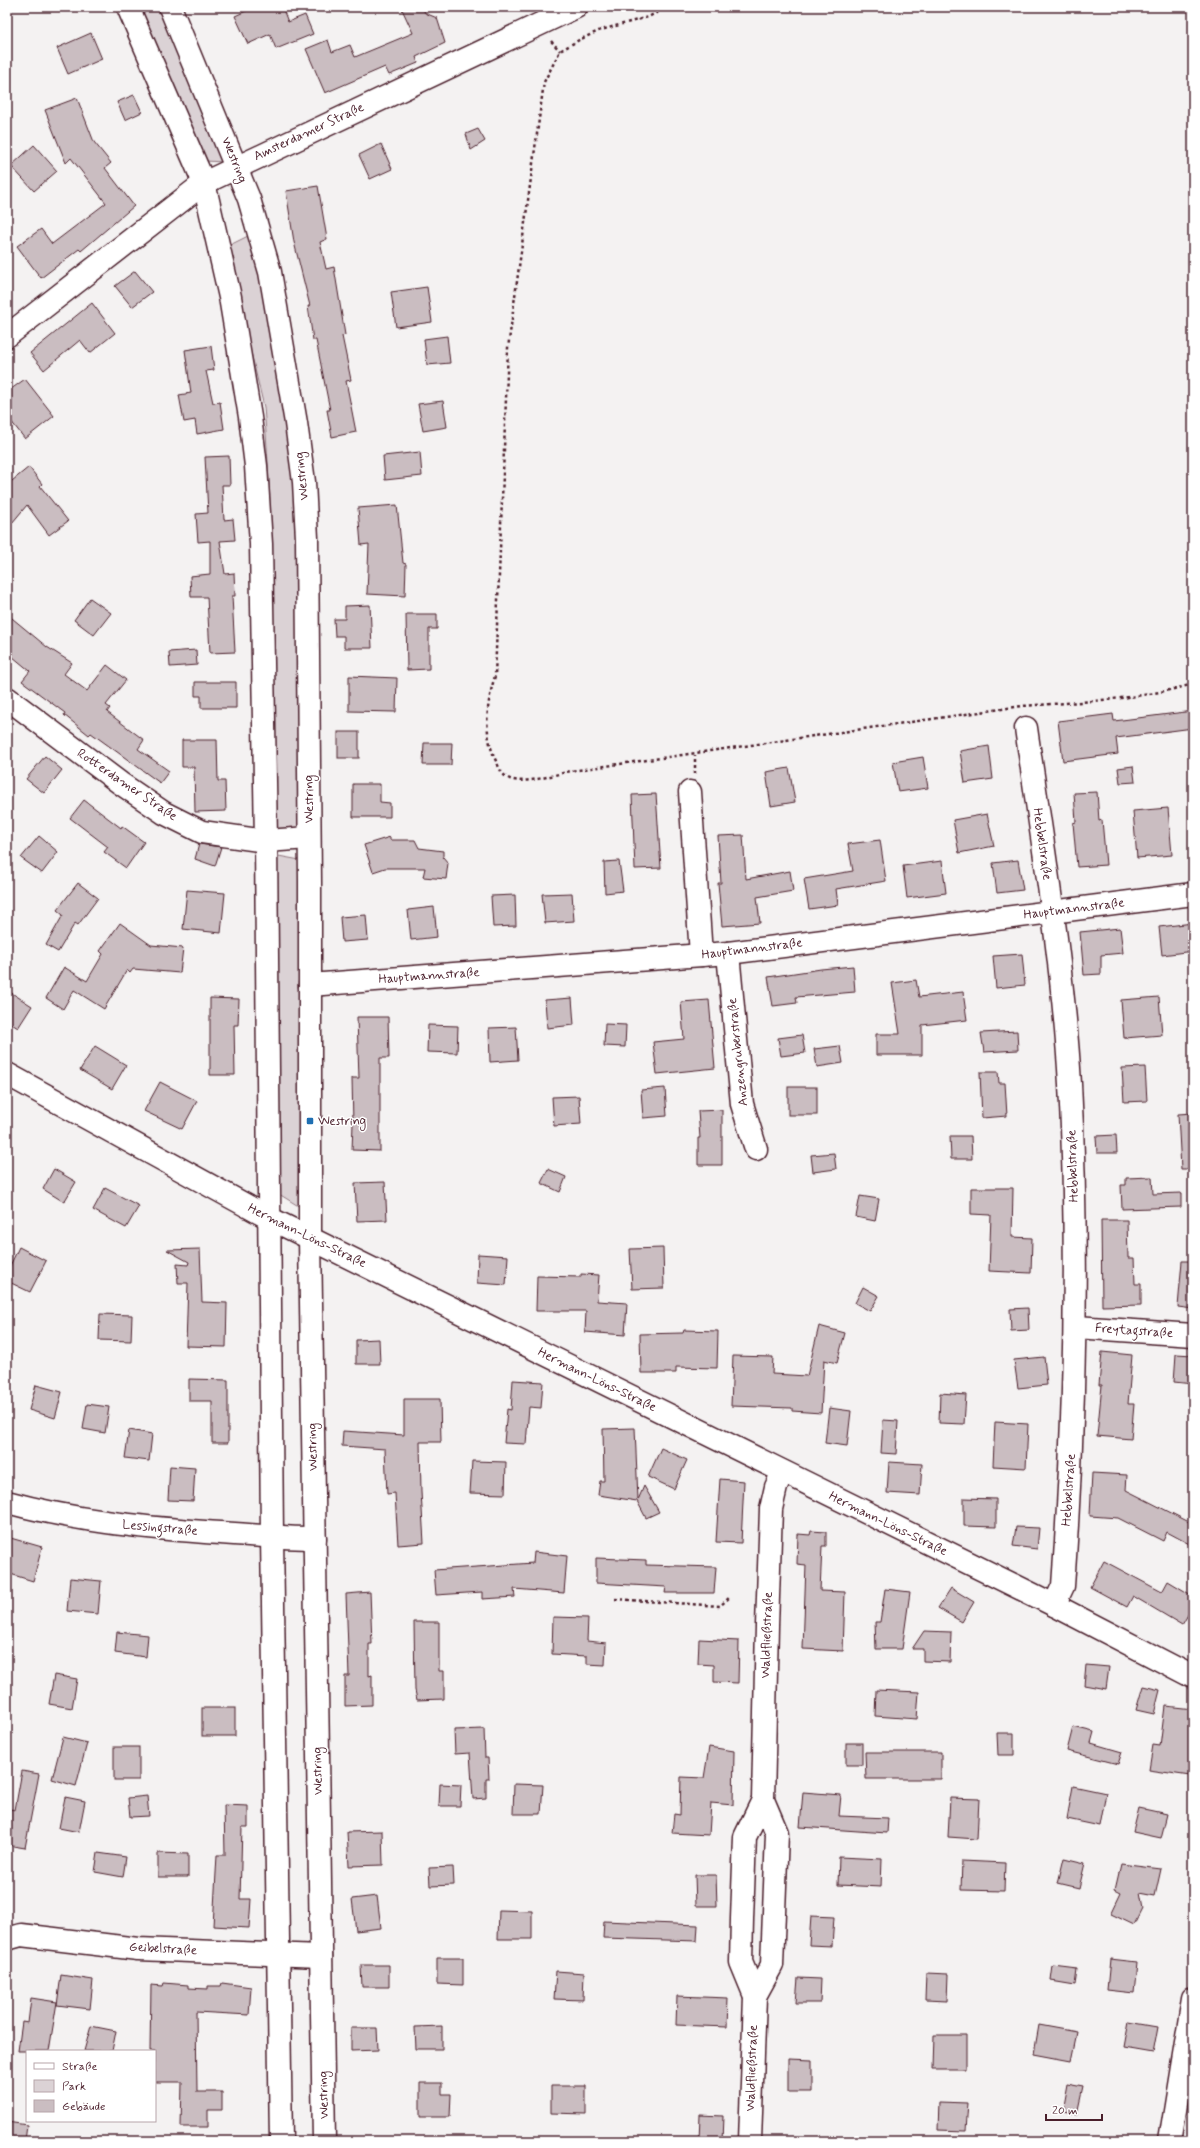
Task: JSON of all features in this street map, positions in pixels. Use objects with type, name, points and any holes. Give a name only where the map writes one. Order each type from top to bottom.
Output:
[{"type":"street","points":[[128,7],[204,183],[230,297],[250,417],[256,466],[261,544],[266,841],[272,1537],[281,2141]]},
{"type":"street","name":"Westring","points":[[170,7],[237,167],[257,222],[270,272],[285,353],[304,482],[307,538],[310,1238],[324,2141]]},
{"type":"street","name":"Amsterdamer Straße","points":[[7,336],[204,183],[576,7]]},
{"type":"street","name":"Rotterdamer Straße","points":[[7,698],[120,783],[164,813],[202,832],[266,841],[309,838]]},
{"type":"street","name":"Hebbelstraße","points":[[1026,728],[1052,912],[1070,1083],[1075,1212],[1076,1327],[1072,1452],[1063,1586],[1054,1605]]},
{"type":"street","points":[[690,792],[701,955]]},
{"type":"street","name":"Hauptmannstraße","points":[[310,984],[728,953],[1193,894]]},
{"type":"street","name":"Anzengruberstraße","points":[[728,953],[742,1104],[756,1149]]},
{"type":"street","name":"Hermann-Löns-Straße","points":[[7,1074],[269,1218],[1054,1605],[1193,1677]]},
{"type":"street","name":"Freytagstraße","points":[[1076,1327],[1193,1335]]},
{"type":"street","name":"Waldfließstraße","points":[[750,2141],[755,1996],[741,1962],[745,1837],[763,1800],[771,1509],[776,1487],[783,1472]]},
{"type":"street","name":"Lessingstraße","points":[[7,1502],[42,1511],[126,1526],[272,1537],[315,1538]]},
{"type":"street","name":"Waldfließstraße","points":[[755,1996],[772,1965],[777,1833],[763,1800]]},
{"type":"street","name":"Geibelstraße","points":[[7,1939],[21,1935],[138,1949],[321,1956]]},
{"type":"street","points":[[1170,2141],[1193,1999]]},
{"type":"path","points":[[669,7],[648,17],[601,30],[560,51],[544,82],[508,348],[495,676],[490,692],[487,725],[490,749],[502,774],[511,779],[523,781],[571,771],[1022,706],[1097,701],[1174,689],[1193,684]]},
{"type":"path","points":[[615,1599],[720,1606],[730,1597]]},
{"type":"green space","points":[[138,7],[164,7],[225,162],[205,161]]},
{"type":"green space","points":[[250,235],[259,266],[292,427],[299,548],[299,831],[274,831],[272,566],[268,460],[264,407],[226,247]]},
{"type":"green space","points":[[273,855],[300,860],[300,1207],[279,1194]]},
{"type":"building","points":[[255,7],[282,7],[288,22],[305,15],[313,34],[276,49],[270,34],[248,44],[235,16]]},
{"type":"building","points":[[401,7],[422,7],[425,13],[437,18],[445,43],[416,57],[418,63],[389,75],[385,67],[325,93],[306,49],[328,40],[332,52],[350,45],[355,57],[413,33]]},
{"type":"building","points":[[91,33],[102,59],[68,74],[57,48]]},
{"type":"building","points":[[134,95],[142,112],[125,120],[117,102]]},
{"type":"building","points":[[77,98],[94,142],[111,163],[105,168],[134,206],[81,251],[79,249],[41,278],[17,246],[41,229],[52,244],[106,203],[71,158],[66,163],[45,110]]},
{"type":"building","points":[[478,129],[485,141],[471,150],[466,134]]},
{"type":"building","points":[[381,144],[392,169],[370,179],[359,155]]},
{"type":"building","points":[[34,145],[57,171],[34,191],[11,166]]},
{"type":"building","points":[[318,186],[327,239],[320,242],[326,269],[334,267],[345,335],[342,336],[351,380],[346,381],[356,432],[332,437],[327,410],[330,410],[316,340],[313,340],[308,306],[310,306],[294,242],[286,191]]},
{"type":"building","points":[[135,271],[152,292],[132,307],[115,286]]},
{"type":"building","points":[[427,287],[432,322],[396,327],[391,292]]},
{"type":"building","points":[[92,303],[115,333],[90,353],[80,340],[44,370],[30,353]]},
{"type":"building","points":[[447,336],[450,363],[427,365],[424,339]]},
{"type":"building","points":[[211,346],[214,370],[206,371],[213,403],[220,402],[224,429],[197,434],[195,420],[184,422],[179,395],[191,393],[185,350]]},
{"type":"building","points":[[25,379],[54,416],[25,439],[7,416],[7,392]]},
{"type":"building","points":[[443,401],[447,427],[423,431],[418,404]]},
{"type":"building","points":[[420,452],[422,476],[385,480],[383,456]]},
{"type":"building","points":[[229,456],[230,485],[222,485],[224,520],[233,519],[235,540],[220,541],[225,574],[234,573],[235,596],[232,596],[235,652],[210,653],[207,597],[191,597],[190,576],[210,574],[210,541],[198,542],[196,514],[208,513],[205,457]]},
{"type":"building","points":[[29,467],[42,484],[40,486],[68,521],[49,535],[27,505],[7,529],[7,485]]},
{"type":"building","points":[[397,505],[403,563],[406,564],[405,596],[367,594],[369,544],[361,545],[358,508]]},
{"type":"building","points":[[90,598],[111,613],[94,635],[74,620]]},
{"type":"building","points":[[370,605],[372,648],[344,648],[344,636],[335,636],[334,619],[345,619],[345,606]]},
{"type":"building","points":[[7,614],[47,647],[72,663],[64,674],[87,691],[107,665],[126,680],[106,705],[110,708],[107,712],[144,740],[138,749],[169,771],[160,783],[91,733],[89,735],[64,715],[65,713],[22,681],[30,671],[7,652]]},
{"type":"building","points":[[406,614],[437,614],[437,629],[429,629],[429,669],[407,670]]},
{"type":"building","points":[[196,650],[197,665],[170,667],[169,652]]},
{"type":"building","points":[[349,676],[397,678],[396,712],[349,711]]},
{"type":"building","points":[[195,682],[236,682],[236,708],[201,708],[201,696],[195,696]]},
{"type":"building","points":[[1193,711],[1193,728],[1116,738],[1118,754],[1063,761],[1058,721],[1113,714],[1114,721]]},
{"type":"building","points":[[338,732],[359,732],[359,758],[338,758]]},
{"type":"building","points":[[182,740],[217,740],[218,781],[225,781],[226,811],[195,812],[194,767],[182,767]]},
{"type":"building","points":[[424,743],[452,743],[451,765],[423,765]]},
{"type":"building","points":[[989,746],[993,779],[965,783],[960,751]]},
{"type":"building","points":[[45,756],[62,770],[44,793],[26,779]]},
{"type":"building","points":[[923,757],[928,788],[898,792],[893,762]]},
{"type":"building","points":[[1133,766],[1135,782],[1120,783],[1118,768]]},
{"type":"building","points":[[789,768],[795,802],[771,806],[766,772]]},
{"type":"building","points":[[353,784],[380,784],[380,802],[390,803],[390,817],[353,817]]},
{"type":"building","points":[[1097,792],[1099,821],[1102,820],[1106,865],[1077,867],[1073,823],[1076,822],[1074,793]]},
{"type":"building","points":[[656,794],[661,868],[635,869],[632,795]]},
{"type":"building","points":[[84,800],[121,828],[122,826],[144,842],[126,868],[104,852],[108,847],[70,818]]},
{"type":"building","points":[[1168,808],[1172,855],[1137,858],[1133,811]]},
{"type":"building","points":[[987,814],[994,846],[959,853],[953,820]]},
{"type":"building","points":[[743,835],[746,879],[790,871],[793,891],[757,897],[760,923],[722,926],[718,883],[721,883],[718,836]]},
{"type":"building","points":[[39,836],[58,852],[42,873],[21,858]]},
{"type":"building","points":[[390,837],[390,840],[415,840],[419,848],[443,851],[443,857],[448,863],[446,879],[423,877],[425,868],[385,868],[373,872],[364,845]]},
{"type":"building","points":[[880,840],[886,881],[836,889],[838,905],[809,909],[804,879],[853,871],[848,844]]},
{"type":"building","points":[[199,844],[221,847],[215,866],[195,859]]},
{"type":"building","points":[[1018,860],[1023,890],[997,893],[993,863]]},
{"type":"building","points":[[619,861],[623,891],[605,893],[604,862]]},
{"type":"building","points":[[942,861],[946,893],[907,898],[903,866]]},
{"type":"building","points":[[78,883],[98,898],[78,925],[75,923],[58,952],[46,945],[63,915],[57,910]]},
{"type":"building","points":[[187,890],[225,893],[221,933],[183,929]]},
{"type":"building","points":[[572,893],[574,921],[545,923],[542,894]]},
{"type":"building","points":[[515,895],[516,926],[493,927],[491,896]]},
{"type":"building","points":[[434,907],[437,937],[411,940],[408,910]]},
{"type":"building","points":[[366,915],[368,940],[342,942],[340,917]]},
{"type":"building","points":[[120,923],[151,945],[183,948],[180,973],[133,969],[130,973],[127,970],[104,1009],[74,990],[63,1009],[46,998],[64,967],[87,981],[103,954],[100,951]]},
{"type":"building","points":[[1193,923],[1193,951],[1162,955],[1159,927]]},
{"type":"building","points":[[1120,928],[1123,953],[1101,955],[1101,974],[1084,975],[1080,932]]},
{"type":"building","points":[[1022,954],[1025,985],[996,988],[993,956]]},
{"type":"building","points":[[853,966],[855,992],[796,997],[797,1003],[773,1006],[768,977]]},
{"type":"building","points":[[916,980],[919,997],[963,992],[967,1020],[922,1025],[922,1055],[876,1055],[876,1034],[900,1034],[892,983]]},
{"type":"building","points":[[7,990],[32,1006],[18,1028],[7,1021]]},
{"type":"building","points":[[1159,997],[1162,1035],[1124,1038],[1121,1000]]},
{"type":"building","points":[[210,998],[239,999],[238,1025],[234,1025],[235,1075],[210,1075]]},
{"type":"building","points":[[572,998],[574,1025],[547,1028],[545,1000]]},
{"type":"building","points":[[709,1000],[715,1068],[657,1074],[653,1042],[684,1039],[681,1002]]},
{"type":"building","points":[[357,1017],[388,1017],[389,1058],[380,1058],[380,1151],[352,1150],[352,1078],[359,1078]]},
{"type":"building","points":[[605,1024],[626,1025],[625,1047],[604,1046]]},
{"type":"building","points":[[428,1025],[458,1026],[457,1053],[427,1052]]},
{"type":"building","points":[[516,1027],[518,1060],[490,1062],[489,1028]]},
{"type":"building","points":[[1017,1031],[1018,1050],[984,1052],[981,1033]]},
{"type":"building","points":[[802,1035],[805,1053],[781,1056],[778,1038]]},
{"type":"building","points":[[95,1046],[126,1065],[112,1089],[80,1070]]},
{"type":"building","points":[[840,1046],[843,1063],[817,1067],[814,1049]]},
{"type":"building","points":[[1145,1067],[1147,1101],[1124,1102],[1122,1068]]},
{"type":"building","points":[[980,1072],[998,1072],[999,1083],[1005,1083],[1007,1116],[982,1118]]},
{"type":"building","points":[[160,1082],[197,1101],[182,1129],[144,1111]]},
{"type":"building","points":[[788,1087],[817,1087],[817,1115],[788,1115]]},
{"type":"building","points":[[665,1088],[667,1116],[643,1118],[641,1090]]},
{"type":"building","points":[[579,1096],[581,1124],[554,1126],[552,1097]]},
{"type":"building","points":[[722,1110],[722,1165],[698,1165],[698,1138],[700,1138],[698,1111]]},
{"type":"building","points":[[1193,1113],[1193,1169],[1181,1169],[1178,1114]]},
{"type":"building","points":[[1116,1135],[1117,1153],[1097,1153],[1096,1136]]},
{"type":"building","points":[[950,1136],[971,1136],[972,1159],[951,1159]]},
{"type":"building","points":[[834,1153],[836,1169],[813,1172],[811,1155]]},
{"type":"building","points":[[54,1169],[76,1182],[64,1202],[43,1189]]},
{"type":"building","points":[[548,1169],[566,1177],[560,1192],[541,1183]]},
{"type":"building","points":[[1152,1177],[1153,1194],[1181,1193],[1181,1207],[1122,1209],[1121,1185],[1126,1185],[1126,1178]]},
{"type":"building","points":[[385,1182],[387,1220],[357,1221],[355,1183]]},
{"type":"building","points":[[105,1188],[139,1206],[126,1228],[93,1210]]},
{"type":"building","points":[[971,1188],[1013,1188],[1012,1237],[1032,1238],[1031,1273],[989,1271],[991,1215],[971,1214]]},
{"type":"building","points":[[860,1196],[879,1199],[875,1221],[856,1217]]},
{"type":"building","points":[[1101,1220],[1127,1220],[1128,1258],[1134,1258],[1135,1284],[1141,1284],[1141,1305],[1102,1306]]},
{"type":"building","points":[[19,1247],[46,1261],[30,1292],[7,1281],[7,1272]]},
{"type":"building","points":[[663,1248],[664,1288],[632,1289],[630,1249]]},
{"type":"building","points":[[200,1249],[202,1302],[227,1303],[226,1347],[186,1346],[188,1283],[178,1283],[177,1264],[188,1265],[189,1262],[167,1250]]},
{"type":"building","points":[[478,1254],[508,1256],[506,1285],[477,1283]]},
{"type":"building","points":[[1182,1261],[1193,1261],[1193,1309],[1178,1307]]},
{"type":"building","points":[[581,1274],[599,1275],[597,1301],[627,1303],[625,1335],[585,1332],[586,1311],[536,1311],[537,1276],[581,1277]]},
{"type":"building","points":[[863,1287],[879,1296],[870,1311],[855,1303]]},
{"type":"building","points":[[1028,1308],[1029,1330],[1011,1331],[1010,1309]]},
{"type":"building","points":[[100,1314],[132,1315],[131,1341],[99,1340]]},
{"type":"building","points":[[819,1326],[845,1333],[837,1363],[824,1360],[821,1413],[792,1411],[792,1408],[731,1406],[733,1356],[773,1357],[772,1374],[807,1376]]},
{"type":"building","points":[[684,1330],[718,1331],[717,1368],[676,1367],[676,1373],[641,1373],[640,1334],[683,1333]]},
{"type":"building","points":[[379,1339],[380,1364],[356,1364],[356,1340]]},
{"type":"building","points":[[1102,1352],[1132,1355],[1128,1404],[1134,1404],[1131,1439],[1097,1436],[1102,1385],[1099,1385]]},
{"type":"building","points":[[1176,1354],[1193,1355],[1193,1384],[1174,1382]]},
{"type":"building","points":[[1044,1357],[1047,1385],[1018,1388],[1014,1360]]},
{"type":"building","points":[[189,1379],[228,1380],[228,1443],[212,1443],[212,1401],[189,1401]]},
{"type":"building","points":[[513,1380],[543,1382],[541,1408],[529,1407],[526,1444],[504,1443],[507,1409],[511,1410]]},
{"type":"building","points":[[36,1385],[62,1392],[55,1418],[29,1410]]},
{"type":"building","points":[[940,1393],[966,1395],[964,1424],[939,1423]]},
{"type":"building","points":[[404,1399],[440,1399],[441,1442],[420,1442],[424,1543],[398,1545],[395,1493],[387,1494],[385,1449],[342,1446],[343,1431],[404,1435]]},
{"type":"building","points":[[87,1404],[109,1407],[105,1433],[83,1429]]},
{"type":"building","points":[[829,1408],[851,1411],[847,1446],[825,1443]]},
{"type":"building","points":[[883,1420],[898,1421],[896,1454],[881,1453]]},
{"type":"building","points":[[995,1422],[1028,1424],[1026,1468],[993,1466]]},
{"type":"building","points":[[635,1428],[638,1500],[644,1486],[659,1512],[646,1518],[637,1501],[598,1495],[600,1481],[604,1481],[603,1429]]},
{"type":"building","points":[[129,1430],[152,1434],[149,1461],[125,1458]]},
{"type":"building","points":[[661,1448],[687,1460],[674,1489],[648,1477]]},
{"type":"building","points":[[472,1461],[506,1462],[505,1494],[470,1493]]},
{"type":"building","points":[[889,1462],[922,1464],[920,1495],[887,1493]]},
{"type":"building","points":[[170,1466],[195,1468],[193,1501],[168,1500]]},
{"type":"building","points":[[1092,1473],[1127,1475],[1126,1490],[1193,1524],[1193,1546],[1167,1532],[1163,1541],[1118,1518],[1090,1516]]},
{"type":"building","points":[[720,1479],[744,1481],[741,1543],[716,1542]]},
{"type":"building","points":[[964,1498],[996,1499],[996,1527],[964,1526]]},
{"type":"building","points":[[1016,1527],[1039,1528],[1037,1549],[1013,1546]]},
{"type":"building","points":[[811,1531],[826,1532],[826,1546],[822,1546],[820,1591],[845,1592],[843,1651],[803,1649],[806,1565],[797,1564],[798,1534],[810,1535]]},
{"type":"building","points":[[7,1537],[42,1547],[33,1581],[7,1573]]},
{"type":"building","points":[[534,1552],[567,1556],[564,1593],[514,1589],[515,1597],[482,1599],[482,1592],[436,1595],[434,1570],[533,1563]]},
{"type":"building","points":[[596,1558],[646,1560],[646,1565],[716,1567],[714,1593],[665,1593],[666,1587],[596,1583]]},
{"type":"building","points":[[1104,1561],[1162,1592],[1168,1581],[1193,1596],[1193,1606],[1182,1625],[1133,1596],[1127,1607],[1090,1587]]},
{"type":"building","points":[[70,1578],[101,1581],[98,1614],[67,1611]]},
{"type":"building","points":[[951,1588],[974,1602],[962,1622],[938,1608]]},
{"type":"building","points":[[885,1589],[910,1592],[902,1649],[876,1649],[875,1622],[880,1622]]},
{"type":"building","points":[[370,1592],[372,1644],[369,1644],[369,1676],[372,1675],[372,1705],[345,1706],[345,1676],[349,1676],[346,1594]]},
{"type":"building","points":[[553,1617],[588,1618],[587,1641],[606,1643],[605,1665],[587,1664],[587,1656],[552,1654]]},
{"type":"building","points":[[414,1622],[439,1622],[439,1671],[444,1671],[444,1699],[417,1700],[415,1690]]},
{"type":"building","points":[[924,1631],[951,1632],[950,1662],[923,1661],[923,1649],[912,1649]]},
{"type":"building","points":[[117,1632],[148,1635],[146,1657],[115,1653]]},
{"type":"building","points":[[699,1639],[739,1641],[738,1683],[714,1682],[714,1665],[698,1664]]},
{"type":"building","points":[[1086,1665],[1109,1667],[1106,1689],[1084,1685]]},
{"type":"building","points":[[54,1675],[77,1679],[72,1708],[49,1704]]},
{"type":"building","points":[[1143,1686],[1160,1690],[1154,1714],[1136,1710]]},
{"type":"building","points":[[876,1690],[919,1692],[917,1719],[875,1716]]},
{"type":"building","points":[[1165,1706],[1193,1709],[1190,1751],[1193,1751],[1193,1754],[1190,1776],[1149,1770],[1153,1745],[1160,1746]]},
{"type":"building","points":[[202,1708],[235,1708],[235,1736],[202,1736]]},
{"type":"building","points":[[1073,1727],[1094,1732],[1091,1743],[1122,1752],[1118,1764],[1067,1751]]},
{"type":"building","points":[[484,1729],[485,1758],[488,1758],[489,1779],[486,1779],[486,1798],[473,1799],[470,1753],[455,1754],[454,1730]]},
{"type":"building","points":[[997,1733],[1014,1733],[1014,1755],[998,1755]]},
{"type":"building","points":[[63,1737],[87,1743],[76,1786],[52,1779]]},
{"type":"building","points":[[846,1743],[862,1743],[862,1765],[846,1765]]},
{"type":"building","points":[[114,1747],[139,1747],[139,1780],[114,1780]]},
{"type":"building","points":[[709,1747],[734,1751],[733,1805],[711,1803],[709,1835],[672,1833],[674,1814],[680,1815],[681,1777],[704,1778]]},
{"type":"building","points":[[865,1752],[941,1752],[941,1779],[866,1779]]},
{"type":"building","points":[[22,1771],[39,1774],[25,1848],[7,1845],[7,1817],[9,1818],[10,1809],[15,1810]]},
{"type":"building","points":[[440,1784],[461,1785],[460,1806],[439,1806]]},
{"type":"building","points":[[514,1784],[543,1785],[541,1814],[513,1814]]},
{"type":"building","points":[[1073,1786],[1106,1793],[1100,1826],[1067,1819]]},
{"type":"building","points":[[803,1792],[841,1795],[839,1816],[888,1818],[887,1833],[800,1827]]},
{"type":"building","points":[[147,1796],[149,1816],[130,1817],[128,1798]]},
{"type":"building","points":[[65,1797],[85,1801],[79,1832],[59,1828]]},
{"type":"building","points":[[950,1798],[979,1799],[977,1839],[948,1837]]},
{"type":"building","points":[[224,1805],[248,1806],[248,1827],[242,1827],[240,1899],[251,1899],[249,1928],[213,1926],[217,1855],[225,1855]]},
{"type":"building","points":[[1139,1808],[1167,1814],[1161,1838],[1133,1832]]},
{"type":"building","points":[[382,1831],[383,1865],[349,1866],[347,1832]]},
{"type":"building","points":[[98,1853],[126,1857],[123,1877],[95,1872]]},
{"type":"building","points":[[158,1853],[188,1854],[188,1877],[158,1877]]},
{"type":"building","points":[[839,1857],[882,1859],[881,1887],[838,1885]]},
{"type":"building","points":[[1064,1858],[1085,1863],[1079,1888],[1058,1883]]},
{"type":"building","points":[[962,1861],[1005,1863],[1004,1891],[961,1890]]},
{"type":"building","points":[[1121,1864],[1161,1869],[1155,1896],[1139,1893],[1142,1909],[1134,1925],[1111,1914],[1121,1893],[1115,1890]]},
{"type":"building","points":[[453,1867],[454,1885],[430,1886],[429,1868]]},
{"type":"building","points":[[695,1875],[716,1875],[717,1906],[696,1906]]},
{"type":"building","points":[[377,1896],[381,1928],[356,1931],[352,1899]]},
{"type":"building","points":[[499,1910],[532,1911],[532,1939],[498,1939]]},
{"type":"building","points":[[811,1916],[834,1917],[832,1946],[809,1945]]},
{"type":"building","points":[[604,1921],[698,1925],[697,1941],[603,1938]]},
{"type":"building","points":[[437,1958],[463,1958],[463,1985],[437,1984]]},
{"type":"building","points":[[1110,1959],[1137,1962],[1134,1993],[1107,1990]]},
{"type":"building","points":[[361,1965],[389,1965],[389,1987],[362,1987]]},
{"type":"building","points":[[1053,1966],[1077,1969],[1075,1985],[1051,1981]]},
{"type":"building","points":[[556,1971],[584,1973],[583,2000],[554,1999]]},
{"type":"building","points":[[926,1973],[948,1974],[947,2001],[925,2000]]},
{"type":"building","points":[[61,1975],[93,1980],[90,2009],[57,2005]]},
{"type":"building","points":[[798,1978],[821,1979],[820,2003],[796,2003]]},
{"type":"building","points":[[164,1983],[188,1985],[188,1988],[208,1989],[208,1986],[221,1986],[222,1983],[251,1987],[249,2015],[196,2012],[197,2092],[222,2092],[222,2110],[208,2110],[208,2127],[181,2127],[182,2082],[156,2082],[156,2050],[150,2050],[151,1985],[163,1986]]},
{"type":"building","points":[[677,1996],[728,1998],[727,2027],[676,2025]]},
{"type":"building","points":[[31,1998],[57,2002],[49,2050],[18,2051],[22,2022],[28,2023]]},
{"type":"building","points":[[1129,2021],[1158,2026],[1153,2053],[1124,2048]]},
{"type":"building","points":[[1039,2025],[1077,2032],[1071,2061],[1034,2054]]},
{"type":"building","points":[[91,2026],[116,2031],[112,2050],[84,2050]]},
{"type":"building","points":[[442,2026],[442,2049],[416,2049],[415,2027]]},
{"type":"building","points":[[351,2028],[377,2028],[378,2050],[351,2051]]},
{"type":"building","points":[[934,2035],[966,2035],[966,2069],[933,2069]]},
{"type":"building","points":[[788,2059],[812,2060],[812,2092],[788,2092]]},
{"type":"building","points":[[420,2083],[442,2083],[442,2094],[451,2094],[450,2117],[420,2117]]},
{"type":"building","points":[[1067,2084],[1083,2087],[1077,2114],[1062,2111]]},
{"type":"building","points":[[551,2086],[586,2086],[586,2114],[551,2113]]},
{"type":"building","points":[[939,2102],[968,2103],[966,2131],[938,2130]]},
{"type":"building","points":[[700,2115],[723,2116],[722,2141],[699,2141]]},
{"type":"building","points":[[7,2122],[27,2125],[25,2141],[7,2141]]},
{"type":"place","name":"Westring","points":[[310,1121]]}]
